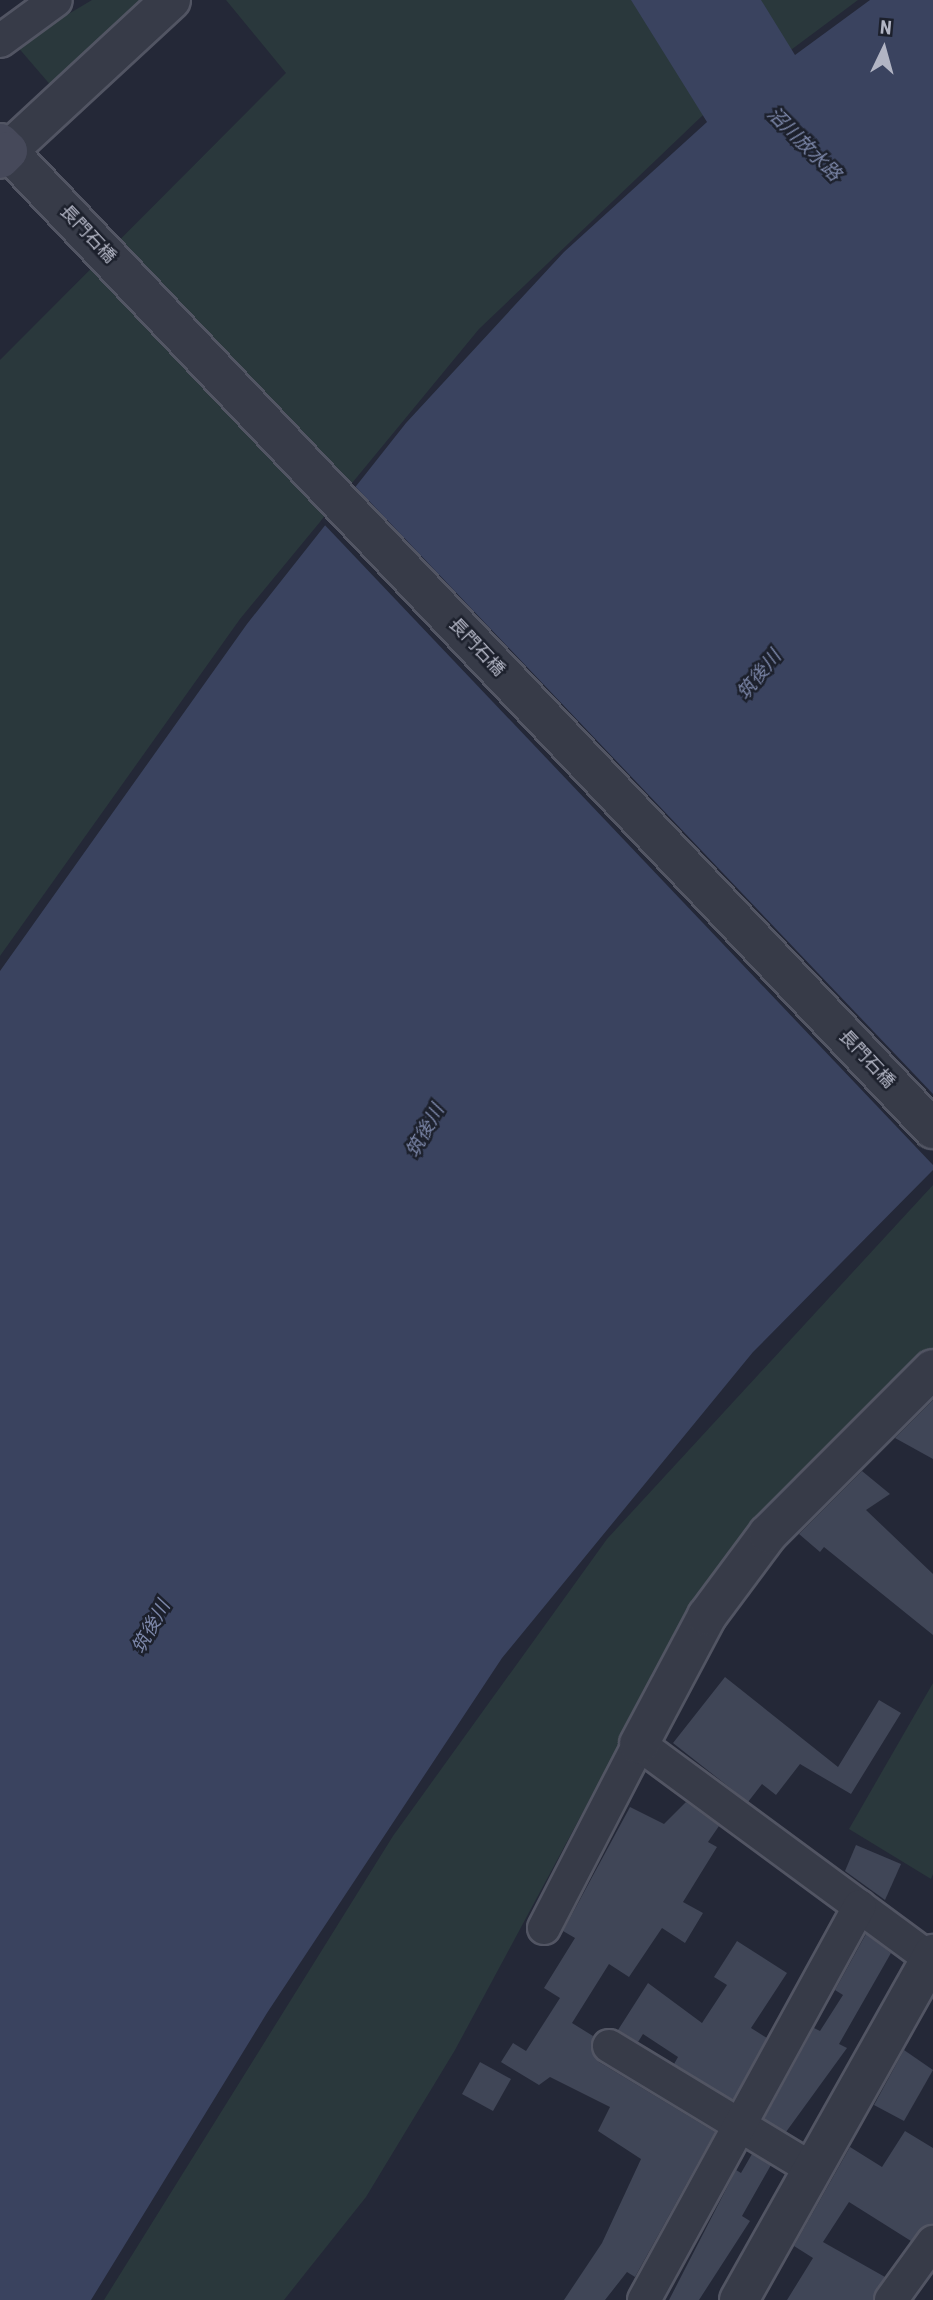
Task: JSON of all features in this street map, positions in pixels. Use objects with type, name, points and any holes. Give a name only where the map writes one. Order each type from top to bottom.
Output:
[{"type":"street","points":[[0,41],[57,0]]},
{"type":"street","points":[[7,154],[171,0]]},
{"type":"street","name":"長門石橋","points":[[7,154],[933,1129]]},
{"type":"street","points":[[544,1928],[708,1616],[768,1534],[933,1369]]},
{"type":"street","points":[[639,1744],[932,1958],[809,2167],[739,2300]]},
{"type":"street","points":[[644,2300],[738,2123],[860,1906]]},
{"type":"street","points":[[609,2046],[809,2167]]},
{"type":"street","points":[[891,2300],[933,2242]]},
{"type":"shaded area","points":[[92,0],[150,0],[53,88],[16,45]]},
{"type":"shaded area","points":[[226,0],[858,0],[702,116],[479,329],[240,619],[0,956],[0,360],[286,73]]},
{"type":"shaded area","points":[[933,1185],[933,1354],[800,1472],[698,1598],[455,2050],[366,2197],[284,2300],[104,2300],[393,1836],[607,1539]]},
{"type":"shaded area","points":[[933,1683],[933,1874],[931,1879],[849,1829]]},
{"type":"water","points":[[631,0],[761,0],[795,55],[870,0],[933,0],[933,1170],[753,1352],[502,1658],[267,2013],[91,2300],[0,2300],[0,971],[247,624],[406,423],[564,252],[707,122]]},
{"type":"pier","points":[[352,483],[933,1094],[933,1165],[321,521]]},
{"type":"building","points":[[933,1400],[933,1459],[895,1438]]},
{"type":"building","points":[[862,1471],[890,1494],[866,1510],[933,1574],[933,1635],[824,1547],[820,1552],[799,1534]]},
{"type":"building","points":[[725,1677],[838,1767],[879,1700],[901,1713],[851,1794],[800,1764],[776,1795],[762,1784],[748,1802],[673,1743]]},
{"type":"building","points":[[686,1802],[719,1826],[708,1842],[717,1847],[683,1902],[703,1913],[685,1943],[662,1928],[629,1977],[609,1964],[572,2023],[593,2036],[591,2046],[599,2062],[715,2132],[635,2277],[627,2272],[605,2300],[564,2300],[602,2243],[641,2159],[598,2131],[610,2107],[550,2077],[539,2085],[501,2062],[513,2043],[526,2051],[560,1998],[544,1988],[575,1938],[563,1931],[630,1807],[664,1824]]},
{"type":"building","points":[[856,1845],[901,1864],[885,1900],[845,1871]]},
{"type":"building","points":[[866,1934],[891,1953],[839,2044],[847,2048],[786,2132],[764,2119],[814,2028],[820,2031],[843,1995],[835,1990]]},
{"type":"building","points":[[737,1941],[787,1973],[751,2028],[767,2038],[733,2100],[674,2064],[678,2057],[643,2034],[638,2042],[618,2030],[648,1983],[702,2023],[727,1985],[714,1977]]},
{"type":"building","points":[[904,2050],[933,2070],[904,2121],[874,2105]]},
{"type":"building","points":[[480,2062],[511,2079],[493,2111],[462,2094]]},
{"type":"building","points":[[905,2131],[933,2148],[933,2224],[911,2241],[849,2202],[823,2242],[885,2277],[873,2300],[787,2300],[813,2258],[794,2246],[850,2147],[882,2167]]},
{"type":"building","points":[[752,2154],[771,2165],[742,2216],[750,2221],[699,2300],[669,2300],[736,2170],[741,2173]]},
{"type":"water label","name":"沼川放水路","points":[[804,144]]},
{"type":"water label","name":"筑後川","points":[[759,675]]},
{"type":"water label","name":"筑後川","points":[[425,1131]]},
{"type":"water label","name":"筑後川","points":[[151,1627]]}]
